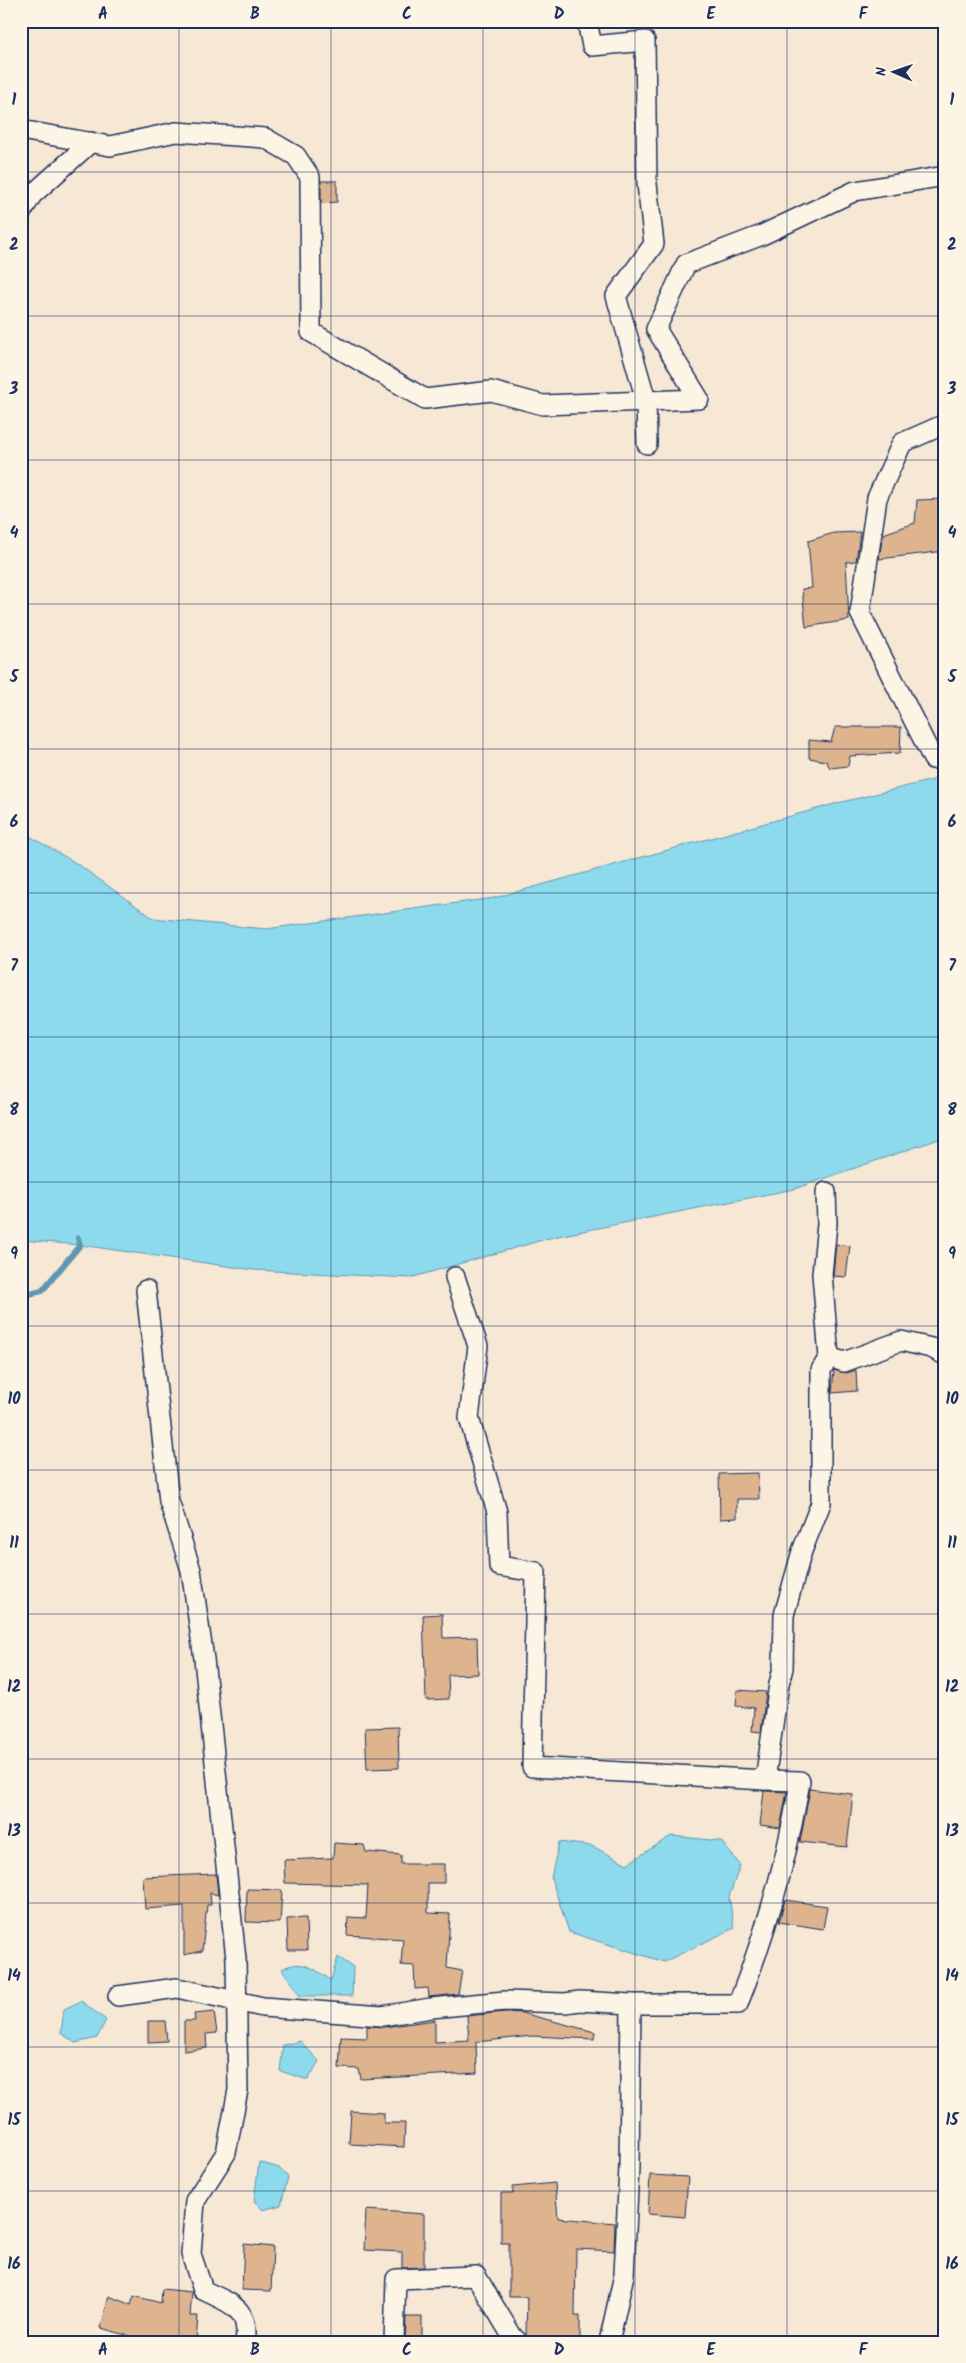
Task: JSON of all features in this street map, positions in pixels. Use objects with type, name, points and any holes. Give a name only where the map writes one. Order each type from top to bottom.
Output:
[{"type":"street","points":[[587,21],[592,46],[645,41],[646,184],[654,244],[616,296],[646,400],[648,444]]},
{"type":"street","points":[[21,130],[110,146],[176,132],[265,138],[296,156],[310,177],[312,332],[424,399],[491,391],[543,405],[699,399],[656,329],[686,264],[762,235],[855,191],[945,176]]},
{"type":"street","points":[[21,213],[32,195],[91,142]]},
{"type":"street","points":[[933,759],[860,613],[877,498],[902,442],[945,424]]},
{"type":"street","points":[[765,1780],[783,1668],[784,1615],[802,1552],[821,1503],[821,1370],[829,1357],[822,1274],[827,1224],[826,1192]]},
{"type":"street","points":[[118,1996],[177,1988],[263,2007],[382,2016],[431,2008],[505,2001],[565,2003],[580,2000],[630,2004],[738,2004],[757,1954],[777,1888],[800,1781],[532,1767],[536,1572],[499,1566],[497,1512],[469,1418],[478,1346],[455,1276]]},
{"type":"street","points":[[146,1290],[169,1501],[191,1570],[204,1659],[236,1959],[238,2090],[226,2152],[195,2201],[191,2254],[203,2290],[238,2308],[248,2327],[245,2342]]},
{"type":"street","points":[[829,1357],[844,1362],[902,1341],[931,1348],[945,1354]]},
{"type":"street","points":[[609,2342],[624,2275],[628,2167],[630,2004]]},
{"type":"street","points":[[394,2342],[396,2279],[476,2276],[512,2336],[518,2342]]},
{"type":"water","points":[[945,777],[945,1137],[794,1189],[553,1237],[410,1278],[254,1270],[80,1245],[21,1240],[21,831],[79,865],[153,918],[266,929],[494,898],[838,803]]},
{"type":"water","points":[[671,1836],[721,1841],[740,1865],[729,1897],[734,1928],[664,1962],[569,1932],[551,1878],[559,1842],[592,1846],[627,1864]]},
{"type":"water","points":[[338,1957],[353,1967],[352,1996],[300,1996],[282,1969],[296,1965],[308,1966],[331,1980]]},
{"type":"water","points":[[81,2001],[106,2020],[97,2038],[75,2043],[61,2033],[64,2009]]},
{"type":"water","points":[[300,2041],[319,2061],[308,2080],[280,2071],[283,2045]]},
{"type":"water","points":[[259,2162],[279,2168],[288,2177],[281,2205],[263,2210],[254,2201]]},
{"type":"building","points":[[321,181],[337,181],[337,202],[321,203]]},
{"type":"building","points":[[945,499],[945,551],[879,559],[883,534],[915,523],[917,500]]},
{"type":"building","points":[[860,532],[856,561],[846,562],[849,620],[806,627],[802,589],[812,588],[808,541],[834,533]]},
{"type":"building","points":[[835,727],[901,727],[900,753],[850,756],[848,766],[830,768],[826,761],[809,758],[809,740],[831,742]]},
{"type":"building","points":[[836,1244],[850,1246],[846,1277],[833,1276]]},
{"type":"building","points":[[834,1370],[847,1373],[856,1370],[857,1391],[832,1393]]},
{"type":"building","points":[[758,1473],[759,1499],[737,1499],[737,1518],[720,1519],[719,1474]]},
{"type":"building","points":[[442,1614],[443,1638],[477,1637],[478,1674],[448,1675],[449,1699],[426,1700],[423,1615]]},
{"type":"building","points":[[737,1690],[766,1692],[761,1732],[752,1731],[754,1708],[736,1706]]},
{"type":"building","points":[[398,1727],[399,1768],[367,1769],[365,1728]]},
{"type":"building","points":[[810,1789],[853,1794],[847,1847],[800,1842]]},
{"type":"building","points":[[764,1791],[787,1792],[780,1828],[760,1825]]},
{"type":"building","points":[[334,1843],[364,1845],[366,1852],[401,1855],[401,1864],[444,1864],[444,1883],[428,1883],[428,1913],[450,1914],[447,1968],[462,1971],[458,1994],[429,1997],[428,1988],[415,1989],[414,1966],[401,1965],[403,1939],[347,1935],[348,1917],[366,1918],[368,1885],[285,1883],[284,1860],[333,1858]]},
{"type":"building","points":[[216,1874],[218,1895],[210,1893],[211,1905],[207,1905],[202,1951],[184,1955],[184,1906],[145,1909],[143,1877]]},
{"type":"building","points":[[247,1889],[282,1890],[280,1923],[246,1922]]},
{"type":"building","points":[[785,1900],[827,1906],[823,1929],[779,1922]]},
{"type":"building","points":[[306,1918],[307,1950],[288,1950],[287,1919]]},
{"type":"building","points":[[214,2012],[217,2033],[206,2034],[207,2048],[184,2051],[184,2021],[195,2021],[194,2014]]},
{"type":"building","points":[[505,2012],[522,2013],[595,2032],[594,2039],[532,2036],[476,2042],[477,2073],[361,2079],[359,2069],[339,2068],[341,2037],[367,2038],[367,2026],[384,2027],[435,2020],[435,2042],[469,2040],[467,2016]]},
{"type":"building","points":[[148,2021],[165,2021],[167,2041],[148,2042]]},
{"type":"building","points":[[351,2111],[384,2113],[384,2123],[405,2123],[404,2147],[349,2144]]},
{"type":"building","points":[[650,2175],[688,2177],[685,2217],[648,2214]]},
{"type":"building","points":[[555,2183],[558,2218],[615,2223],[614,2251],[576,2249],[575,2316],[580,2316],[580,2342],[529,2341],[526,2334],[527,2297],[509,2297],[509,2243],[501,2243],[501,2193],[513,2193],[513,2187]]},
{"type":"building","points":[[366,2210],[424,2214],[424,2267],[402,2268],[402,2252],[364,2250]]},
{"type":"building","points":[[244,2244],[273,2247],[271,2291],[242,2290]]},
{"type":"building","points":[[162,2289],[192,2292],[190,2316],[198,2316],[196,2342],[150,2342],[101,2328],[109,2296],[131,2305],[134,2296],[161,2303]]},
{"type":"building","points":[[406,2317],[422,2317],[422,2342],[405,2342]]},
{"type":"waterway","points":[[21,1296],[42,1291],[80,1245],[78,1238]]}]
